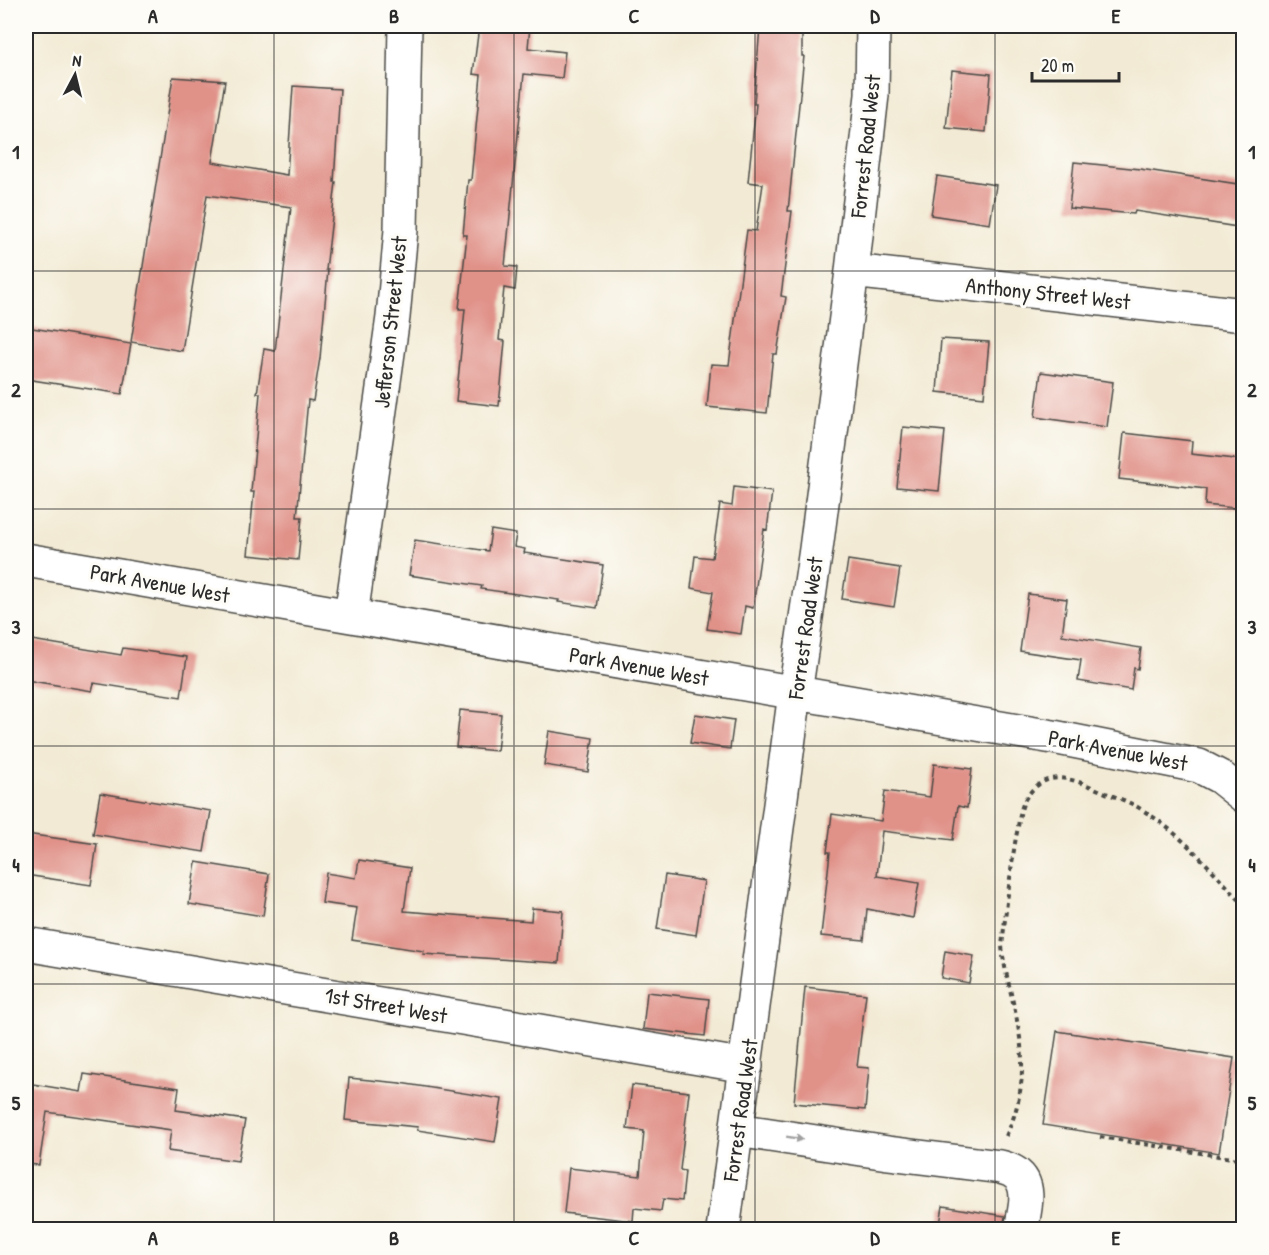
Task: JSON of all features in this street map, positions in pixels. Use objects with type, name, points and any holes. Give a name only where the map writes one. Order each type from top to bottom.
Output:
[{"type":"street","name":"Jefferson Street West","points":[[351,616],[393,317],[401,230],[405,26]]},
{"type":"street","name":"Forrest Road West","points":[[723,1230],[852,271],[872,95],[873,26]]},
{"type":"street","name":"Anthony Street West","points":[[852,271],[1244,315]]},
{"type":"street","name":"Park Avenue West","points":[[26,560],[1053,737],[1199,766],[1220,777],[1244,796]]},
{"type":"street","name":"1st Street West","points":[[26,944],[746,1066]]},
{"type":"street","points":[[737,1130],[888,1153],[1001,1167],[1015,1173],[1022,1180],[1027,1196],[1022,1230]]},
{"type":"path","points":[[1003,1145],[1014,1119],[1022,1069],[1021,1048],[1002,946],[1021,811],[1025,799],[1037,785],[1053,778],[1068,778],[1132,804],[1161,823],[1196,853],[1244,905]]},
{"type":"path","points":[[1100,1137],[1244,1160]]},
{"type":"building","points":[[479,26],[530,26],[528,48],[565,52],[562,78],[524,74],[505,266],[517,267],[515,290],[504,288],[499,340],[505,341],[499,406],[456,401],[465,309],[459,309],[467,235],[463,235],[468,180],[471,180],[481,75],[473,74]]},
{"type":"building","points":[[760,26],[802,26],[802,56],[804,56],[788,211],[792,211],[781,296],[786,297],[777,354],[773,354],[767,413],[707,407],[711,364],[729,365],[747,230],[756,231],[763,184],[748,182],[756,104],[754,104]]},
{"type":"building","points":[[952,70],[991,74],[986,132],[946,128]]},
{"type":"building","points":[[173,77],[225,81],[212,162],[287,175],[293,86],[340,89],[334,182],[336,182],[326,270],[328,270],[320,358],[313,401],[308,400],[297,517],[302,517],[298,560],[248,555],[260,393],[257,393],[264,349],[275,351],[291,207],[207,195],[182,351],[131,342]]},
{"type":"building","points":[[1074,162],[1140,169],[1244,185],[1244,228],[1135,211],[1134,214],[1069,208]]},
{"type":"building","points":[[937,176],[996,185],[990,224],[931,215]]},
{"type":"building","points":[[26,327],[131,344],[122,394],[26,379]]},
{"type":"building","points":[[941,339],[989,342],[984,397],[937,392]]},
{"type":"building","points":[[1041,372],[1113,382],[1107,427],[1035,417]]},
{"type":"building","points":[[903,427],[945,431],[939,491],[897,487]]},
{"type":"building","points":[[1124,433],[1192,441],[1191,454],[1244,460],[1244,509],[1205,505],[1206,489],[1119,479]]},
{"type":"building","points":[[734,487],[772,492],[767,530],[764,529],[753,608],[745,606],[741,634],[707,629],[713,592],[691,588],[695,556],[712,558],[720,504],[732,506]]},
{"type":"building","points":[[491,530],[516,534],[514,547],[525,549],[524,553],[603,565],[597,608],[409,575],[415,540],[488,551]]},
{"type":"building","points":[[848,560],[900,568],[894,607],[842,599]]},
{"type":"building","points":[[1028,594],[1067,599],[1062,635],[1141,648],[1138,669],[1134,668],[1131,690],[1078,681],[1081,660],[1020,651]]},
{"type":"building","points":[[26,639],[121,655],[123,648],[187,657],[181,697],[94,683],[92,691],[26,680]]},
{"type":"building","points":[[460,710],[501,714],[497,751],[456,747]]},
{"type":"building","points":[[695,714],[734,720],[730,749],[690,743]]},
{"type":"building","points":[[549,731],[593,738],[588,772],[544,765]]},
{"type":"building","points":[[934,764],[972,769],[967,808],[958,806],[953,840],[882,831],[877,876],[919,883],[913,918],[867,909],[864,940],[821,936],[832,814],[881,821],[885,791],[930,797]]},
{"type":"building","points":[[100,793],[211,811],[204,852],[93,834]]},
{"type":"building","points":[[26,834],[97,844],[91,885],[26,875]]},
{"type":"building","points":[[359,860],[410,868],[404,911],[531,921],[532,908],[563,911],[559,963],[423,954],[424,951],[352,940],[357,908],[322,903],[326,873],[356,878]]},
{"type":"building","points":[[196,862],[269,874],[263,916],[189,904]]},
{"type":"building","points":[[665,875],[704,881],[696,935],[657,929]]},
{"type":"building","points":[[945,951],[974,956],[969,983],[941,978]]},
{"type":"building","points":[[805,987],[866,994],[857,1067],[869,1068],[865,1110],[794,1103]]},
{"type":"building","points":[[647,992],[709,999],[705,1036],[643,1029]]},
{"type":"building","points":[[1057,1031],[1234,1058],[1219,1153],[1043,1125]]},
{"type":"building","points":[[84,1074],[179,1088],[176,1110],[245,1120],[238,1161],[168,1151],[171,1130],[47,1112],[39,1165],[26,1164],[26,1083],[81,1092]]},
{"type":"building","points":[[349,1078],[400,1083],[502,1099],[495,1142],[417,1130],[418,1127],[345,1120]]},
{"type":"building","points":[[632,1085],[689,1092],[680,1170],[685,1171],[682,1201],[663,1199],[661,1211],[634,1208],[633,1221],[564,1213],[569,1168],[640,1176],[644,1131],[627,1129]]},
{"type":"building","points":[[943,1206],[1005,1216],[1003,1230],[939,1230]]}]
